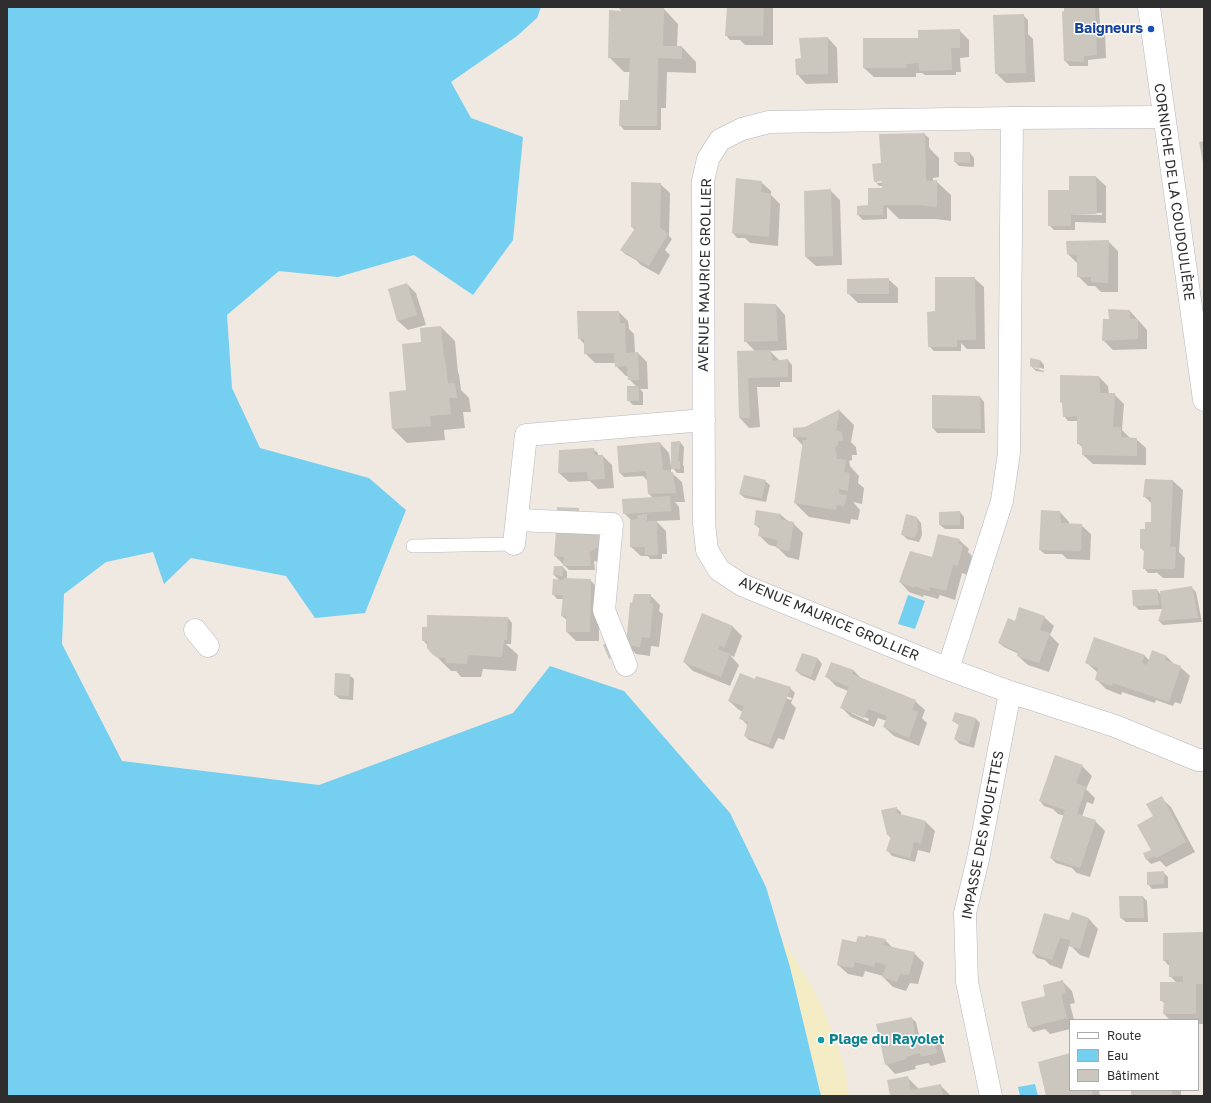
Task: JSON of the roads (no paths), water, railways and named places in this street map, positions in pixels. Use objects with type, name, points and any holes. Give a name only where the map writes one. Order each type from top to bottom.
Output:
[{"type":"street","name":"CORNICHE DE LA COUDOULIÈRE","points":[[1148,7],[1204,400]]},
{"type":"street","name":"AVENUE MAURICE GROLLIER","points":[[1164,117],[769,122],[742,129],[720,140],[708,159],[703,181],[704,523],[707,550],[719,570],[742,585],[948,669],[1010,692],[1115,726],[1198,760],[1204,760]]},
{"type":"street","points":[[948,669],[1002,501],[1009,453],[1012,118]]},
{"type":"street","points":[[514,544],[526,435],[704,420]]},
{"type":"street","points":[[517,520],[612,524],[604,610],[626,666]]},
{"type":"street","name":"IMPASSE DES MOUETTES","points":[[991,1096],[967,982],[965,913],[978,859],[1010,692]]},
{"type":"lane","points":[[412,546],[514,544]]},
{"type":"water","points":[[7,7],[541,7],[537,18],[517,36],[451,82],[471,118],[523,137],[513,240],[473,295],[414,255],[338,277],[279,271],[227,315],[232,388],[260,448],[369,478],[406,510],[365,613],[315,618],[286,576],[191,558],[164,584],[153,552],[106,562],[64,594],[62,644],[122,761],[319,785],[513,713],[550,666],[624,691],[730,813],[766,887],[790,967],[821,1096],[7,1096]]},
{"type":"water","points":[[908,595],[925,601],[915,629],[898,624]]},
{"type":"water","points":[[1035,1084],[1038,1096],[1020,1096],[1018,1087]]},
{"type":"place","name":"Baigneurs","points":[[1151,29]]},
{"type":"place","name":"Plage du Rayolet","points":[[821,1040]]}]
